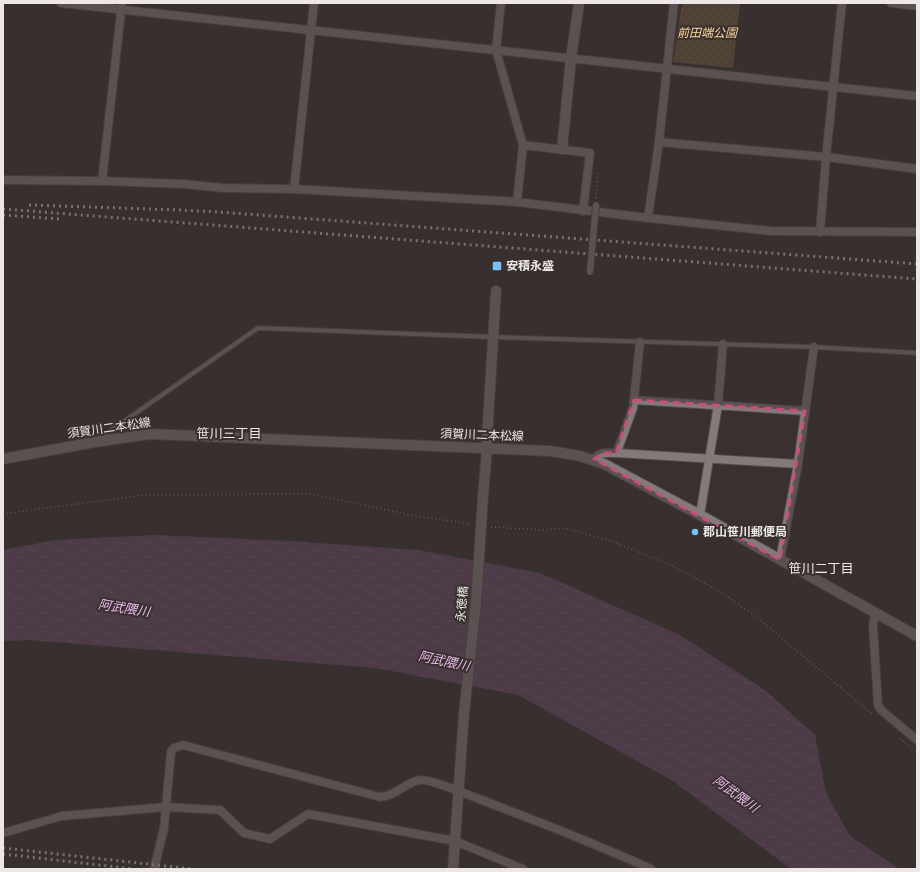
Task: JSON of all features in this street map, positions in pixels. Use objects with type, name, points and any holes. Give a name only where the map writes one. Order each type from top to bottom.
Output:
[{"type":"main road","points":[[562,149],[571,58],[579,3]]},
{"type":"main road","name":"永徳橋","points":[[453,869],[464,713],[476,603],[496,291]]},
{"type":"main road","name":"須賀川二本松線","points":[[3,459],[95,442],[150,434],[550,451],[580,456],[594,459],[917,636]]},
{"type":"street","points":[[61,3],[122,6],[311,31],[917,96]]},
{"type":"street","points":[[294,189],[314,3]]},
{"type":"street","points":[[501,3],[496,50],[523,145],[517,202]]},
{"type":"street","points":[[648,218],[659,142],[674,3]]},
{"type":"street","points":[[820,232],[842,3]]},
{"type":"street","points":[[891,3],[917,6]]},
{"type":"street","points":[[102,181],[122,6]]},
{"type":"street","points":[[659,142],[826,157],[917,169]]},
{"type":"street","points":[[523,145],[590,153],[583,211]]},
{"type":"street","points":[[3,180],[102,181],[184,184],[223,188],[294,189],[517,202],[583,211],[771,231],[917,232]]},
{"type":"street","points":[[590,272],[596,205]]},
{"type":"street","points":[[617,453],[634,400],[640,342]]},
{"type":"street","points":[[700,516],[718,405],[723,344]]},
{"type":"street","points":[[780,560],[798,464],[814,347]]},
{"type":"street","points":[[634,400],[805,411]]},
{"type":"street","points":[[594,459],[598,454],[617,453],[798,464]]},
{"type":"street","points":[[876,614],[873,626],[878,705],[881,710],[917,740]]},
{"type":"street","points":[[154,869],[164,828],[171,752],[174,748],[183,745],[380,797],[386,797],[399,792],[411,783],[423,780],[458,791],[554,828],[651,869]]},
{"type":"street","points":[[3,833],[62,816],[166,807],[220,810],[244,833],[270,839],[308,814],[455,841],[524,869]]},
{"type":"lane","points":[[95,442],[258,328],[814,347],[917,353]]},
{"type":"path","points":[[596,205],[598,168]]},
{"type":"highlighted area","points":[[634,400],[805,411],[780,560],[594,459],[602,453],[616,453]]},
{"type":"green space","name":"前田端公園","points":[[682,3],[740,3],[733,68],[673,62]]},
{"type":"water","name":"阿武隈川","points":[[155,535],[290,541],[418,550],[540,573],[678,634],[765,690],[815,735],[826,793],[850,836],[900,869],[791,869],[673,781],[518,695],[376,668],[29,640],[3,641],[3,550],[55,540]]},
{"type":"railway","points":[[29,205],[219,212],[917,264]]},
{"type":"railway","points":[[3,209],[917,279]]},
{"type":"railway","points":[[3,215],[59,219]]},
{"type":"railway","points":[[3,848],[193,869]]},
{"type":"railway","points":[[3,854],[134,869]]},
{"type":"place","name":"安積永盛","points":[[497,266]]},
{"type":"place","name":"郡山笹川郵便局","points":[[695,532]]},
{"type":"district","name":"笹川三丁目","points":[[229,433]]},
{"type":"district","name":"笹川二丁目","points":[[821,568]]}]
